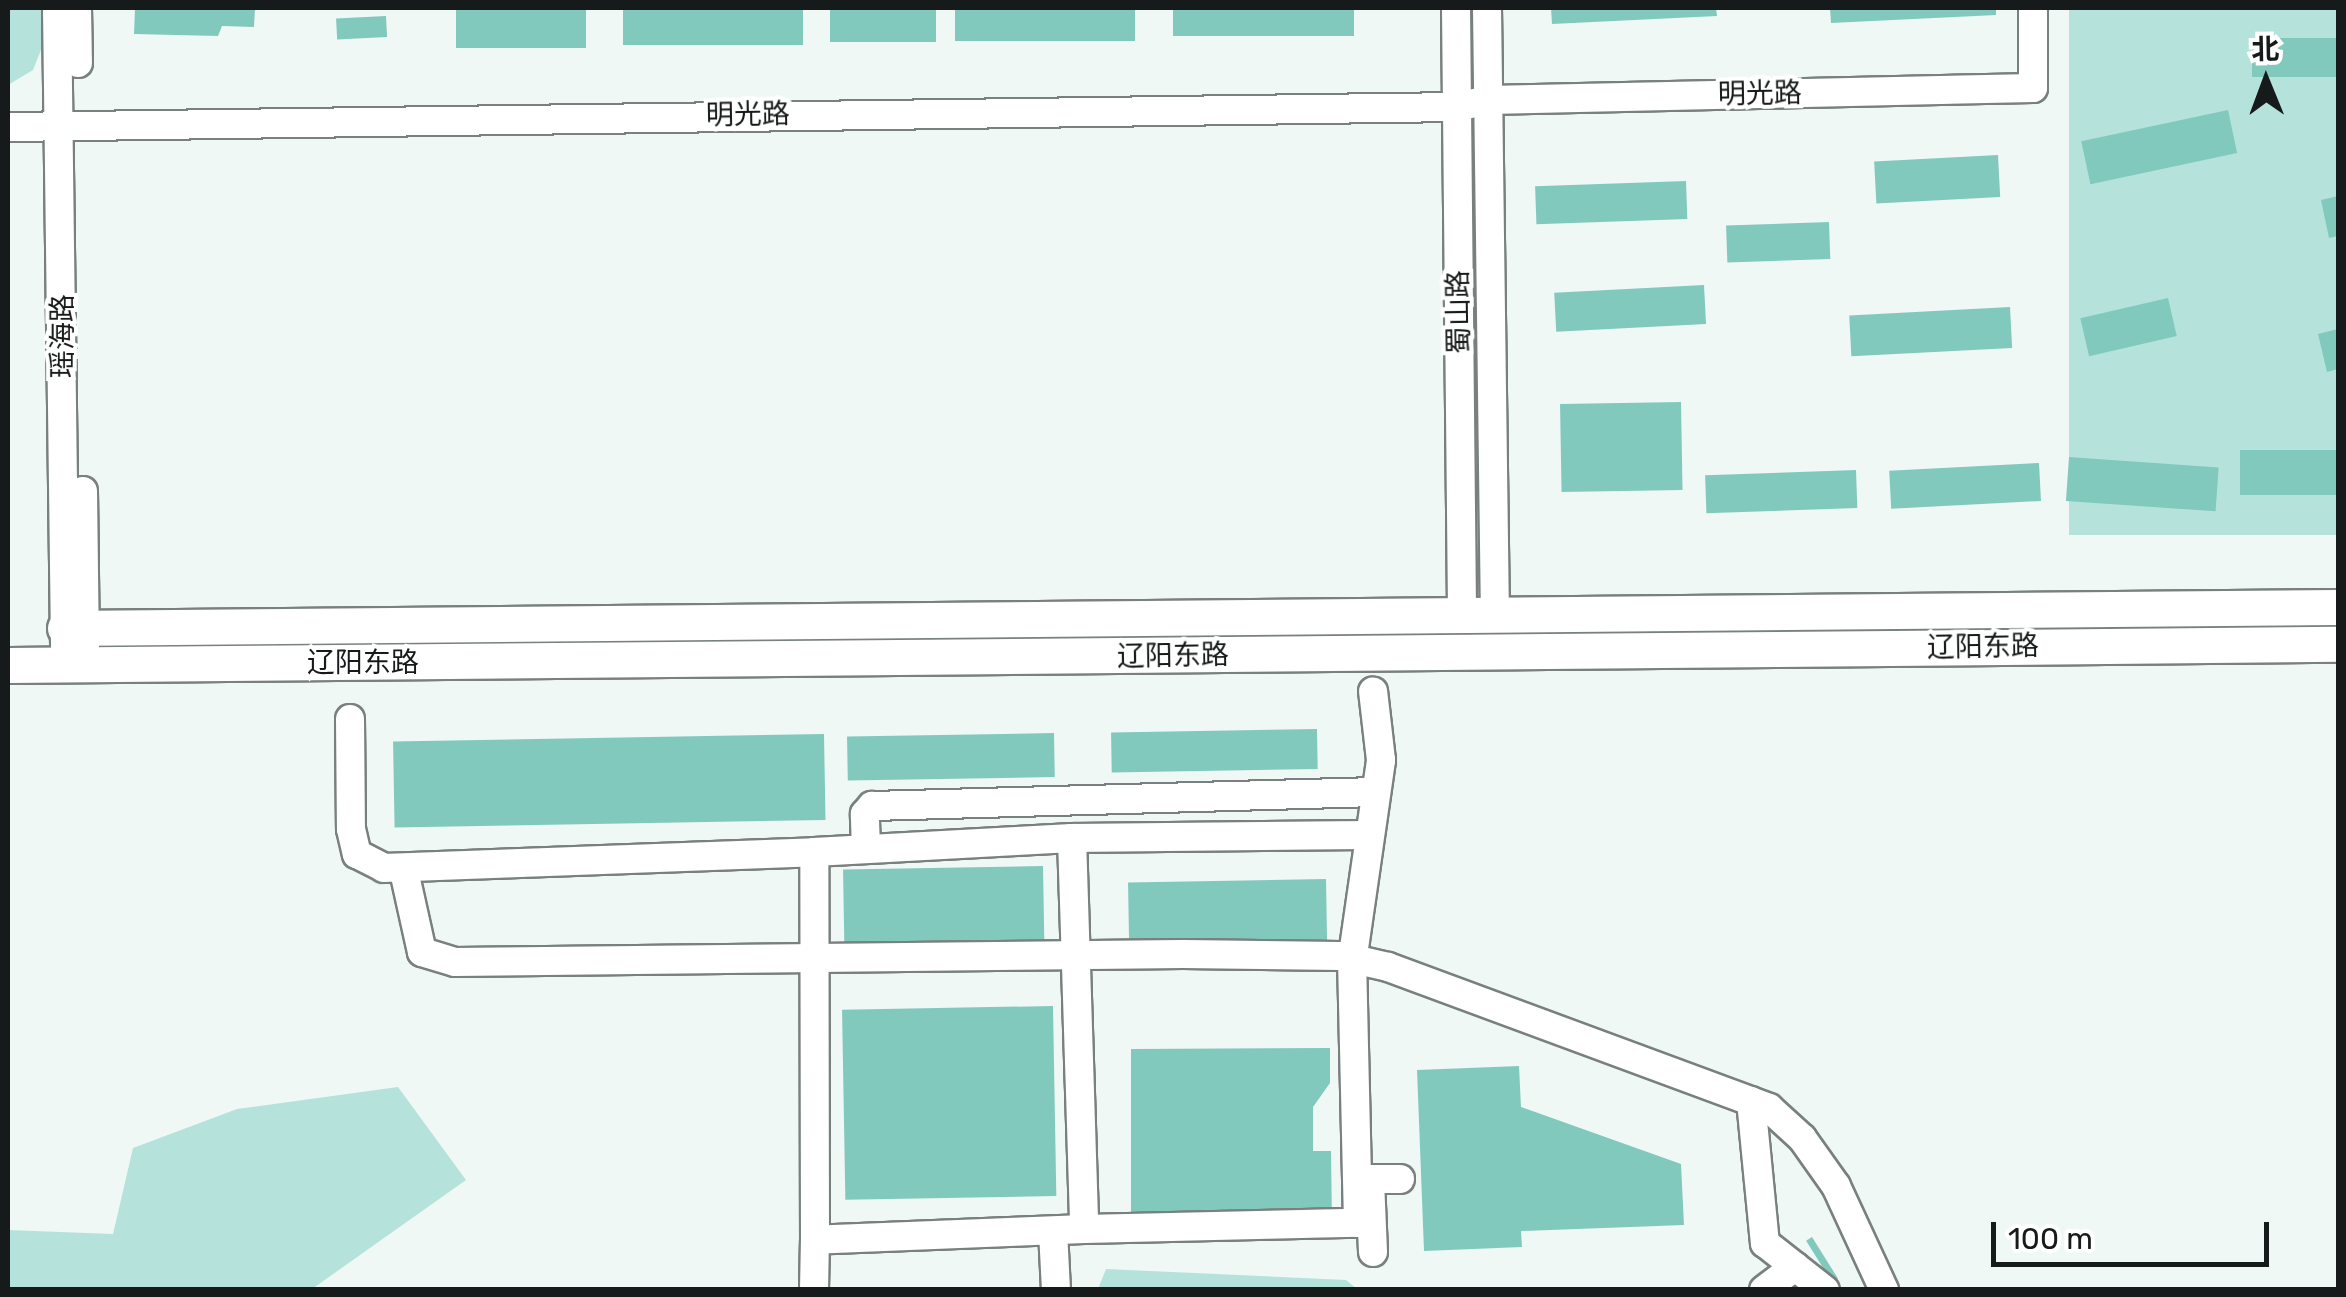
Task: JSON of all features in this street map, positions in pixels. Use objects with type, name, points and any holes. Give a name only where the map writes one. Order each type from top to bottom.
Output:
[{"type":"main road","name":"辽阳东路","points":[[74,628],[2338,607]]},
{"type":"main road","name":"辽阳东路","points":[[8,665],[2338,644]]},
{"type":"street","name":"瑶海路","points":[[57,8],[70,116]]},
{"type":"street","name":"瑶海路","points":[[75,665],[70,116],[76,8]]},
{"type":"street","name":"蜀山路","points":[[1456,8],[1479,616]]},
{"type":"street","name":"蜀山路","points":[[1479,616],[1488,100],[1486,8]]},
{"type":"street","name":"明光路","points":[[8,110],[70,116],[1488,100],[2032,88],[2033,8]]},
{"type":"street","name":"明光路","points":[[8,126],[70,116]]},
{"type":"street","points":[[815,1240],[1358,1223],[1352,962],[1380,760],[1373,691]]},
{"type":"street","points":[[350,719],[356,854],[404,870],[1072,838],[1368,835]]},
{"type":"street","points":[[866,849],[865,814],[872,806],[1375,792]]},
{"type":"street","points":[[1072,838],[1084,1229]]},
{"type":"street","points":[[814,852],[814,1290]]},
{"type":"street","points":[[404,870],[414,936],[430,959],[1340,956],[1352,962],[1388,967],[1751,1101],[1794,1130],[1836,1186],[1884,1290]]},
{"type":"street","points":[[1751,1101],[1765,1244],[1824,1290]]},
{"type":"street","points":[[1373,1252],[1370,1178],[1400,1179]]},
{"type":"street","points":[[1053,1231],[1056,1290]]},
{"type":"street","points":[[1764,1290],[1795,1267]]},
{"type":"green space","points":[[8,8],[41,8],[43,45],[33,70],[8,85]]},
{"type":"green space","points":[[2069,8],[2338,8],[2338,535],[2069,535]]},
{"type":"green space","points":[[398,1087],[466,1180],[312,1289],[8,1289],[8,1230],[113,1234],[133,1148],[237,1109]]},
{"type":"green space","points":[[1106,1269],[1346,1280],[1357,1289],[1098,1289]]},
{"type":"building","points":[[135,8],[255,8],[254,27],[222,26],[218,36],[134,34]]},
{"type":"building","points":[[456,8],[586,8],[586,48],[456,48]]},
{"type":"building","points":[[623,8],[803,8],[803,45],[623,45]]},
{"type":"building","points":[[830,8],[936,8],[936,42],[830,42]]},
{"type":"building","points":[[955,8],[1135,8],[1135,41],[955,41]]},
{"type":"building","points":[[1173,8],[1354,8],[1354,36],[1173,36]]},
{"type":"building","points":[[1551,8],[1716,8],[1717,16],[1552,24]]},
{"type":"building","points":[[1830,8],[1996,8],[1996,15],[1831,23]]},
{"type":"building","points":[[386,16],[387,37],[337,40],[336,19]]},
{"type":"building","points":[[2252,38],[2338,38],[2338,77],[2252,77]]},
{"type":"building","points":[[2228,110],[2237,153],[2090,184],[2081,141]]},
{"type":"building","points":[[1998,155],[2000,197],[1876,203],[1874,161]]},
{"type":"building","points":[[1686,181],[1687,219],[1536,224],[1535,186]]},
{"type":"building","points":[[2338,196],[2338,236],[2329,238],[2321,200]]},
{"type":"building","points":[[1829,222],[1830,259],[1727,263],[1726,226]]},
{"type":"building","points":[[1704,285],[1706,324],[1556,332],[1554,293]]},
{"type":"building","points":[[2168,298],[2177,336],[2089,356],[2080,318]]},
{"type":"building","points":[[2010,307],[2012,348],[1851,356],[1849,315]]},
{"type":"building","points":[[2338,329],[2338,369],[2327,372],[2318,334]]},
{"type":"building","points":[[1681,402],[1683,490],[1562,492],[1560,404]]},
{"type":"building","points":[[2240,450],[2338,450],[2338,495],[2240,495]]},
{"type":"building","points":[[2069,457],[2219,467],[2216,511],[2066,501]]},
{"type":"building","points":[[2039,463],[2041,501],[1891,509],[1889,471]]},
{"type":"building","points":[[1856,470],[1857,508],[1706,513],[1705,475]]},
{"type":"building","points":[[1317,729],[1318,769],[1112,773],[1111,733]]},
{"type":"building","points":[[1054,733],[1055,777],[848,781],[847,737]]},
{"type":"building","points":[[824,734],[826,820],[395,828],[393,742]]},
{"type":"building","points":[[1043,866],[1044,946],[844,949],[843,869]]},
{"type":"building","points":[[1326,879],[1327,940],[1129,943],[1128,882]]},
{"type":"building","points":[[1053,1006],[1056,1196],[845,1200],[842,1010]]},
{"type":"building","points":[[1330,1048],[1330,1083],[1313,1107],[1313,1151],[1331,1151],[1332,1223],[1131,1223],[1131,1049]]},
{"type":"building","points":[[1519,1066],[1521,1107],[1681,1164],[1684,1225],[1521,1231],[1522,1247],[1424,1251],[1417,1070]]},
{"type":"building","points":[[1812,1237],[1838,1279],[1832,1282],[1806,1241]]}]
